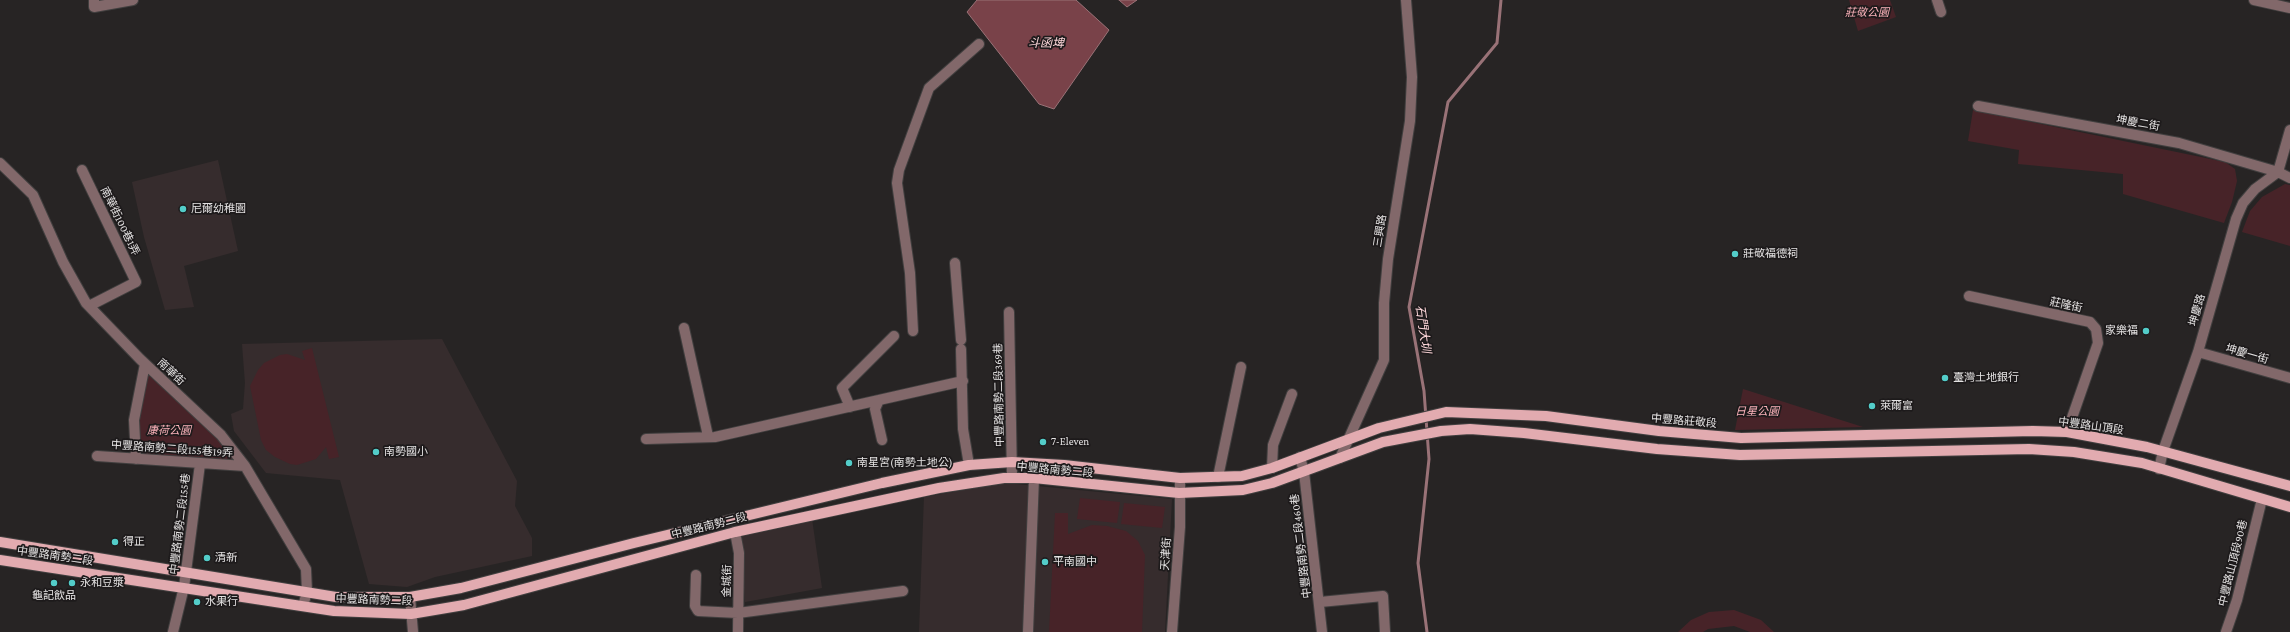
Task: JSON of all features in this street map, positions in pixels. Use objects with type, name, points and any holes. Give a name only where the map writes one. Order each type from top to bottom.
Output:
[{"type":"main road","name":"中豐路南勢二段","points":[[0,542],[336,597],[410,597],[461,588],[634,543],[882,483],[969,465],[1012,462],[1064,465],[1180,478],[1242,476],[1272,468],[1379,428],[1436,413]]},
{"type":"main road","name":"中豐路莊敬段","points":[[1436,413],[1508,413],[1546,416],[1659,431],[1741,438],[1882,434]]},
{"type":"main road","name":"中豐路南勢二段","points":[[0,560],[334,611],[410,614],[464,605],[735,532],[939,488],[1012,478],[1034,478],[1179,493],[1243,490],[1304,472],[1383,442],[1442,431],[1470,429],[1524,433],[1657,449],[1740,455],[2029,449],[2074,452],[2142,463],[2160,469]]},
{"type":"main road","name":"中豐路山頂段","points":[[1882,434],[2067,432],[2163,451],[2290,486]]},
{"type":"main road","points":[[2160,469],[2290,507]]},
{"type":"street","points":[[94,0],[94,7],[133,0]]},
{"type":"street","name":"三興路","points":[[1340,458],[1384,360],[1386,335],[1384,303],[1388,259],[1410,121],[1412,77],[1406,0]]},
{"type":"street","points":[[1937,0],[1941,12]]},
{"type":"street","points":[[2254,0],[2290,8]]},
{"type":"street","points":[[913,332],[910,273],[897,183],[899,170],[929,88],[979,44]]},
{"type":"street","name":"坤慶二街","points":[[1978,106],[2179,143],[2278,172],[2290,178]]},
{"type":"street","points":[[2278,172],[2290,130]]},
{"type":"street","name":"南華街","points":[[0,163],[33,195],[63,262],[89,306],[145,364],[221,435],[245,466],[306,569],[307,592],[303,606]]},
{"type":"street","name":"南華街100巷1弄","points":[[82,170],[136,282],[89,306]]},
{"type":"street","name":"坤慶路","points":[[2160,469],[2163,451],[2198,352],[2234,224],[2243,203],[2255,189],[2278,172]]},
{"type":"street","points":[[955,263],[963,381],[963,429],[969,465]]},
{"type":"street","name":"莊隆街","points":[[1970,296],[2090,322],[2096,330],[2098,343],[2067,432]]},
{"type":"street","name":"中豐路南勢二段369巷","points":[[1009,312],[1012,478]]},
{"type":"street","points":[[684,328],[708,436]]},
{"type":"street","points":[[850,407],[842,388],[894,336]]},
{"type":"street","name":"坤慶一街","points":[[2198,352],[2290,378]]},
{"type":"street","points":[[136,459],[134,420],[145,364]]},
{"type":"street","points":[[1218,477],[1241,367]]},
{"type":"street","points":[[646,439],[708,436],[715,437],[963,381]]},
{"type":"street","points":[[1272,468],[1273,445],[1292,394]]},
{"type":"street","points":[[879,400],[875,409],[882,440]]},
{"type":"street","name":"中豐路南勢二段155巷19弄","points":[[97,456],[245,466]]},
{"type":"street","name":"中豐路南勢二段460巷","points":[[1300,457],[1304,472],[1320,602],[1322,632]]},
{"type":"street","name":"中豐路南勢二段155巷","points":[[173,632],[184,587],[200,464]]},
{"type":"street","points":[[1028,632],[1034,478]]},
{"type":"street","name":"天津街","points":[[1172,632],[1180,527],[1180,478]]},
{"type":"street","name":"中豐路山頂段90巷","points":[[2226,632],[2237,600],[2262,499]]},
{"type":"street","name":"金城街","points":[[735,532],[739,554],[738,632]]},
{"type":"street","points":[[696,575],[695,606],[698,611],[738,613],[903,591]]},
{"type":"street","points":[[1320,602],[1383,596],[1385,632]]},
{"type":"street","points":[[410,597],[410,614],[413,632]]},
{"type":"shaded area","name":"尼爾幼稚園","points":[[218,160],[238,251],[184,266],[194,307],[165,310],[144,237],[132,182]]},
{"type":"shaded area","name":"南勢國小","points":[[442,339],[517,481],[515,506],[532,538],[532,556],[435,577],[407,587],[369,584],[340,480],[266,473],[234,431],[231,414],[243,409],[245,383],[242,344]]},
{"type":"shaded area","name":"平南國中","points":[[1005,483],[1172,499],[1165,632],[919,632],[924,497]]},
{"type":"shaded area","points":[[812,519],[822,588],[745,602],[740,535]]},
{"type":"green space","name":"莊敬公園","points":[[1849,0],[1890,0],[1896,17],[1858,31]]},
{"type":"green space","points":[[1973,110],[2225,162],[2235,169],[2237,181],[2232,202],[2224,223],[2123,194],[2123,174],[2018,164],[2019,150],[1968,141]]},
{"type":"green space","points":[[2285,184],[2290,185],[2290,246],[2242,232],[2250,211],[2262,197]]},
{"type":"green space","points":[[312,348],[339,457],[329,459],[326,447],[316,459],[297,465],[290,464],[275,457],[266,450],[261,440],[250,386],[258,370],[264,363],[280,355],[287,354],[305,360],[302,351]]},
{"type":"green space","name":"康荷公園","points":[[145,364],[245,466],[136,459]]},
{"type":"green space","name":"日星公園","points":[[1743,389],[1863,427],[1735,430]]},
{"type":"green space","points":[[1080,498],[1120,502],[1117,523],[1077,519]]},
{"type":"green space","points":[[1124,503],[1165,507],[1162,528],[1121,524]]},
{"type":"green space","points":[[1055,513],[1068,513],[1068,534],[1092,525],[1107,526],[1126,531],[1138,541],[1145,555],[1142,632],[1049,632]]},
{"type":"green space","points":[[1734,610],[1761,620],[1774,632],[1750,632],[1734,626],[1708,629],[1703,632],[1678,632],[1691,620],[1709,612]]},
{"type":"water","name":"斗函埤","points":[[977,0],[1076,0],[1109,30],[1054,109],[1039,104],[967,12]]},
{"type":"water","points":[[1119,0],[1137,0],[1127,7]]},
{"type":"waterway","name":"石門大圳","points":[[1427,632],[1418,563],[1429,459],[1424,391],[1409,307],[1448,102],[1497,43],[1501,0]]},
{"type":"place","name":"尼爾幼稚園","points":[[183,209]]},
{"type":"place","name":"莊敬福德祠","points":[[1735,254]]},
{"type":"place","name":"家樂福","points":[[2146,331]]},
{"type":"place","name":"臺灣土地銀行","points":[[1945,378]]},
{"type":"place","name":"萊爾富","points":[[1872,406]]},
{"type":"place","name":"7-Eleven","points":[[1043,442]]},
{"type":"place","name":"南勢國小","points":[[376,452]]},
{"type":"place","name":"南星宮(南勢土地公)","points":[[849,463]]},
{"type":"place","name":"得正","points":[[115,542]]},
{"type":"place","name":"清新","points":[[207,558]]},
{"type":"place","name":"平南國中","points":[[1045,562]]},
{"type":"place","name":"龜記飲品","points":[[54,583]]},
{"type":"place","name":"永和豆漿","points":[[72,583]]},
{"type":"place","name":"水果行","points":[[197,602]]}]
